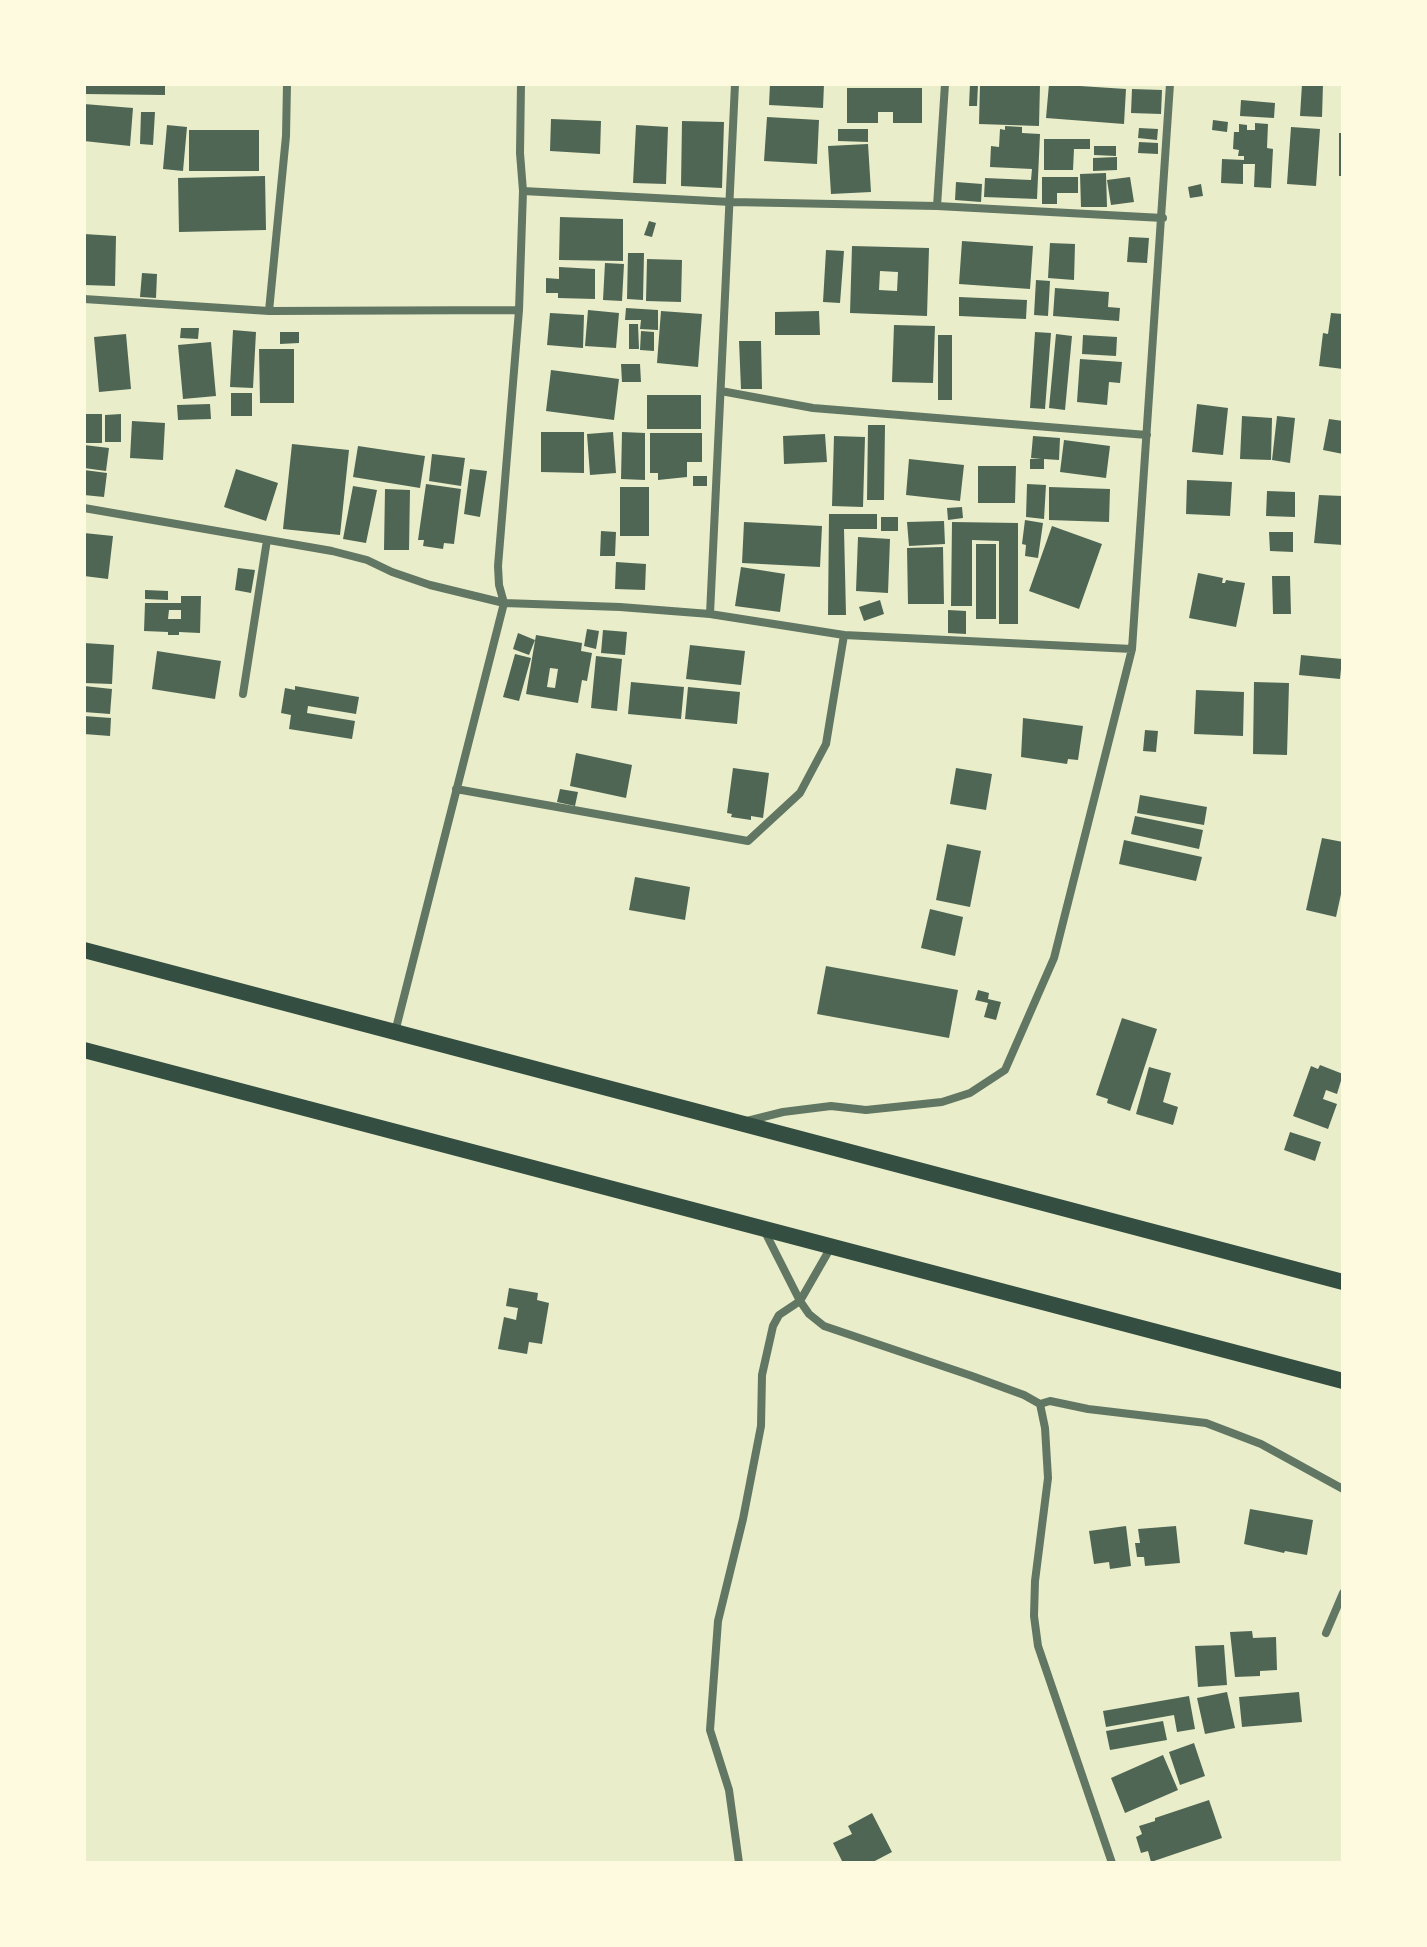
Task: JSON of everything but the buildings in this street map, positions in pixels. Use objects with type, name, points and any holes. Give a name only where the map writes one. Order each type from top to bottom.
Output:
[{"type":"highway","points":[[84,950],[1343,1282]]},
{"type":"highway","points":[[84,1050],[1343,1381]]},
{"type":"street","points":[[269,311],[286,136],[287,84]]},
{"type":"street","points":[[395,1032],[504,603],[498,566],[519,310],[523,191],[521,84]]},
{"type":"street","points":[[710,614],[735,84]]},
{"type":"street","points":[[937,206],[945,84]]},
{"type":"street","points":[[739,1123],[783,1112],[831,1106],[866,1110],[942,1102],[970,1093],[1005,1070],[1054,958],[1132,649],[1170,84]]},
{"type":"street","points":[[523,191],[731,202],[937,206],[1163,218]]},
{"type":"street","points":[[84,299],[269,311],[519,310]]},
{"type":"street","points":[[721,391],[813,408],[1147,435]]},
{"type":"street","points":[[84,508],[367,560],[430,585],[504,603],[710,614],[844,635],[1132,649]]},
{"type":"street","points":[[243,694],[267,540]]},
{"type":"street","points":[[456,789],[748,841],[800,793],[826,744],[844,635]]},
{"type":"street","points":[[763,1228],[800,1301],[809,1314],[824,1326],[1010,1390],[1040,1404],[1050,1401],[1088,1409],[1206,1423],[1261,1444],[1343,1489]]},
{"type":"street","points":[[739,1863],[729,1790],[710,1730],[718,1621],[743,1519],[761,1426],[762,1375],[773,1326],[779,1315],[800,1301],[831,1246]]},
{"type":"street","points":[[1040,1404],[1048,1478],[1035,1581],[1034,1616],[1038,1646],[1112,1863]]},
{"type":"street","points":[[1326,1633],[1343,1593]]}]
